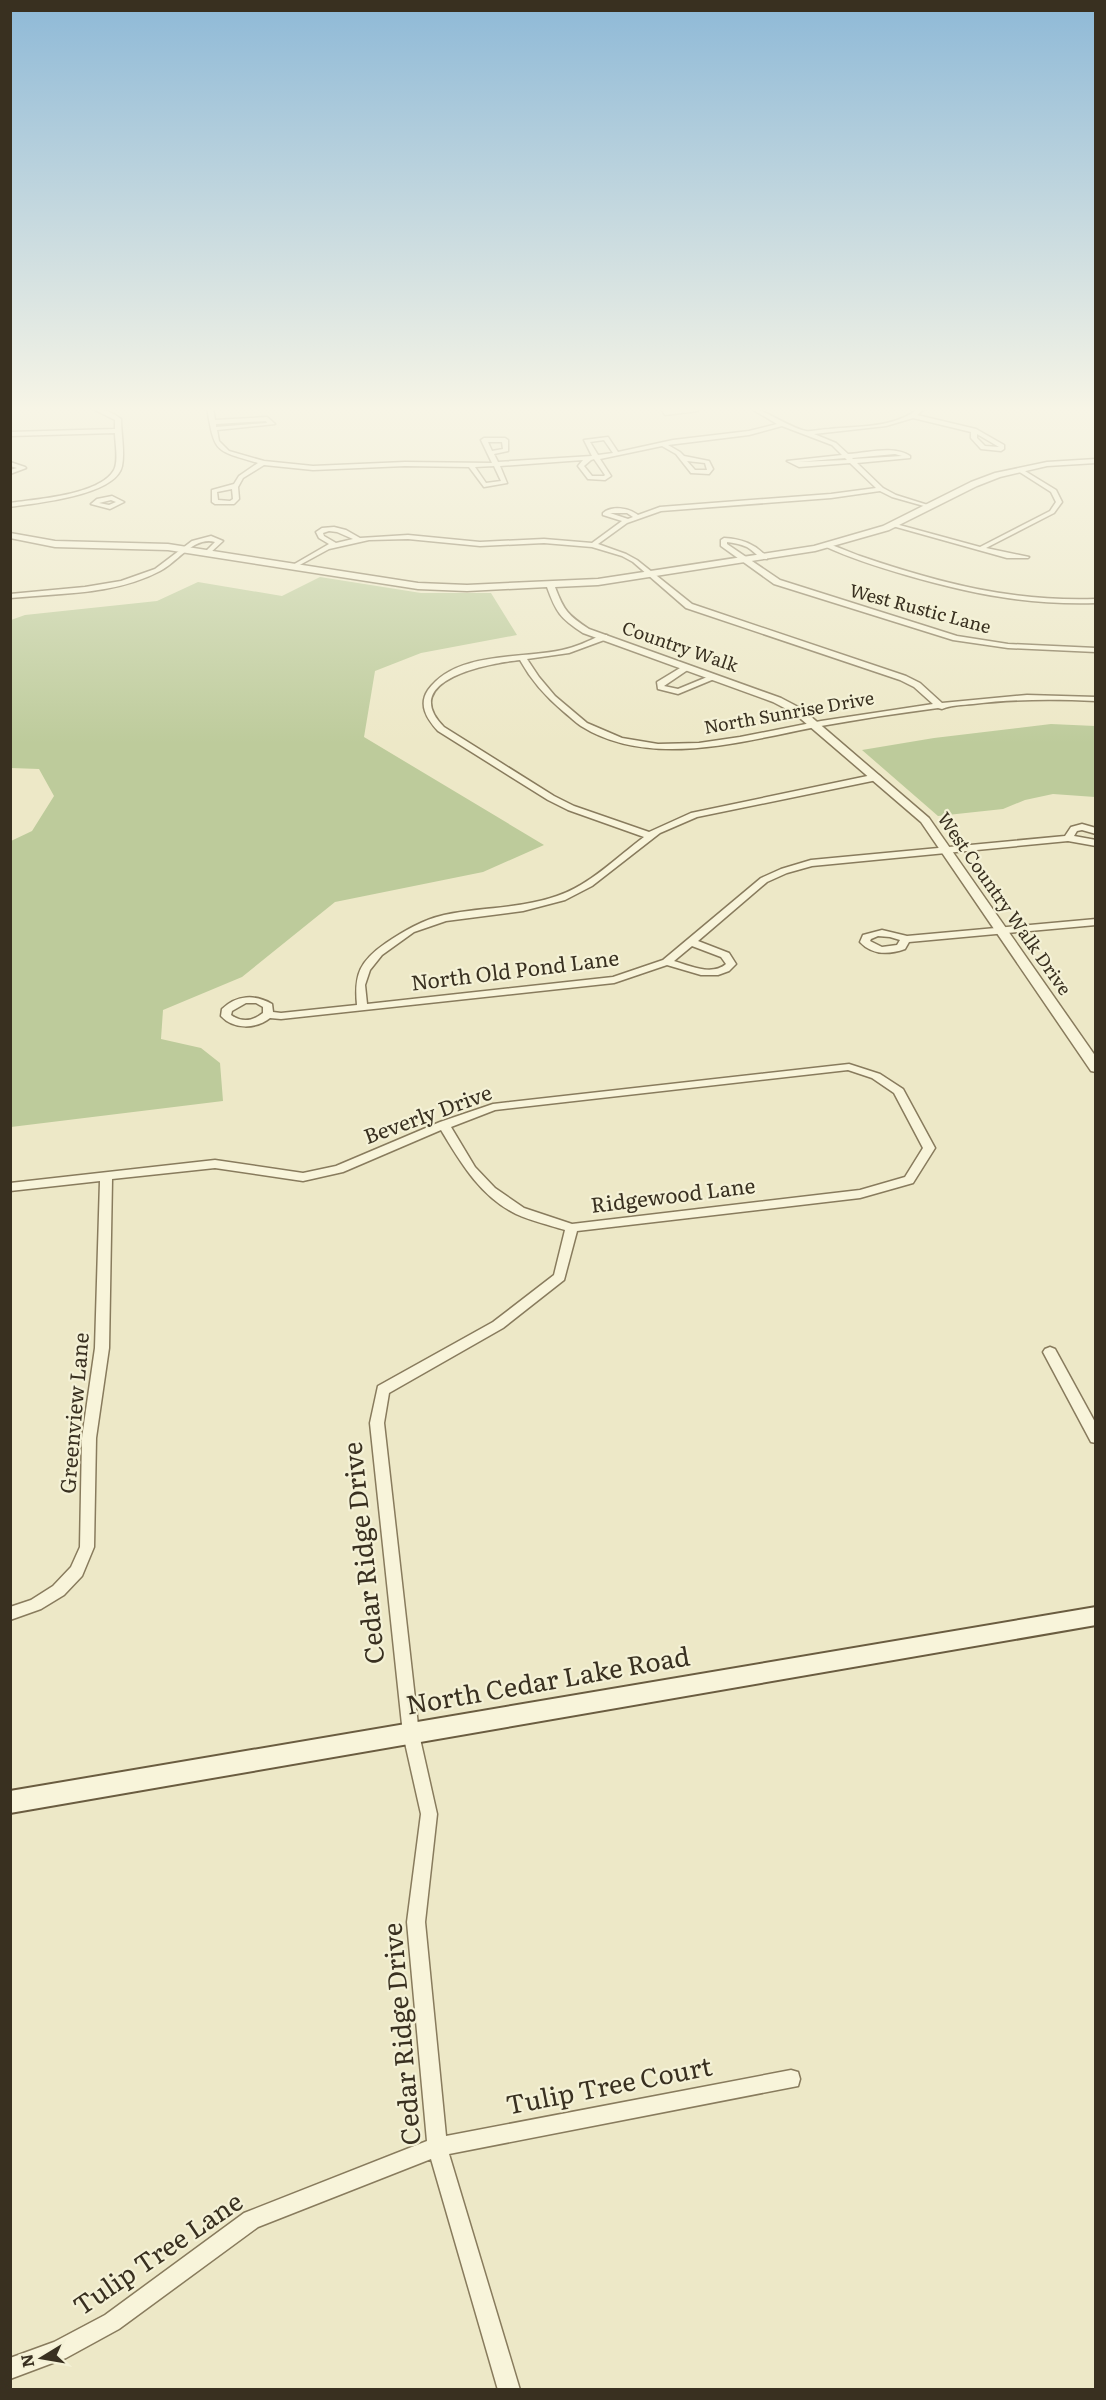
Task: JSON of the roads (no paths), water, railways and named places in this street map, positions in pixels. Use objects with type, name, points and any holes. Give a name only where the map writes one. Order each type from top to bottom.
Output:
[{"type":"main road","name":"North Cedar Lake Road","points":[[10,1802],[1095,1616]]},
{"type":"street","points":[[10,535],[55,544],[186,549],[418,586],[467,588],[550,584],[651,575],[746,561],[826,545],[902,520]]},
{"type":"street","points":[[980,549],[1036,520]]},
{"type":"street","points":[[593,545],[628,521]]},
{"type":"street","points":[[892,525],[1007,556],[1026,557]]},
{"type":"street","points":[[335,545],[321,537],[318,532],[333,529],[344,530],[358,540]]},
{"type":"street","points":[[294,566],[317,552],[358,540],[408,537],[480,544],[544,541],[593,545],[624,555],[689,606],[903,678],[918,684],[942,707]]},
{"type":"street","points":[[10,596],[130,580],[164,567],[196,539],[213,538],[220,541],[208,552]]},
{"type":"street","name":"West Rustic Lane","points":[[765,558],[748,544],[739,540],[724,540],[723,545],[729,550],[767,577],[790,587],[956,638],[1001,645],[1095,650]]},
{"type":"street","points":[[826,545],[861,560],[982,595],[1039,603],[1095,601]]},
{"type":"street","name":"Country Walk","points":[[550,584],[559,609],[566,618],[586,631],[777,700],[816,725]]},
{"type":"street","points":[[604,637],[573,650],[473,666],[444,679],[430,693],[426,702],[432,721],[441,729],[551,798],[571,808],[651,836]]},
{"type":"street","name":"North Sunrise Drive","points":[[523,658],[533,678],[563,711],[596,731],[642,744],[684,747],[711,744],[857,717],[1028,697],[1095,699]]},
{"type":"street","points":[[687,667],[660,684],[662,687],[678,692],[715,677]]},
{"type":"street","name":"West Country Walk Drive","points":[[816,725],[926,820],[1095,1068]]},
{"type":"street","points":[[362,1007],[360,985],[365,969],[378,953],[411,930],[444,918],[523,908],[562,898],[589,884],[651,836],[694,815],[877,777]]},
{"type":"street","points":[[1095,831],[1082,827],[1074,829],[1068,838],[1095,843]]},
{"type":"street","name":"North Old Pond Lane","points":[[268,1014],[281,1016],[614,980],[667,962],[748,892],[764,880],[784,871],[830,861],[1068,838]]},
{"type":"street","points":[[906,939],[1095,922]]},
{"type":"street","points":[[667,962],[706,972],[720,972],[728,969],[731,964],[725,955],[691,942]]},
{"type":"street","name":"Beverly Drive","points":[[10,1187],[215,1164],[303,1177],[339,1169],[493,1107],[849,1067],[876,1076],[899,1091],[930,1148]]},
{"type":"street","name":"Ridgewood Lane","points":[[444,1125],[470,1169],[491,1191],[520,1211],[572,1228],[860,1194],[909,1180],[930,1148]]},
{"type":"street","name":"Greenview Lane","points":[[10,1614],[25,1610],[55,1594],[76,1573],[83,1562],[87,1547],[89,1438],[102,1348],[106,1175]]},
{"type":"street","name":"Cedar Ridge Drive","points":[[509,2390],[437,2147],[416,1922],[429,1814],[411,1734],[377,1423],[383,1390],[498,1325],[560,1276],[572,1228]]},
{"type":"street","points":[[1050,1352],[1095,1438]]},
{"type":"street","name":"Tulip Tree Court","points":[[437,2147],[791,2079]]},
{"type":"street","name":"Tulip Tree Lane","points":[[10,2369],[59,2351],[112,2322],[250,2220],[437,2147]]}]
